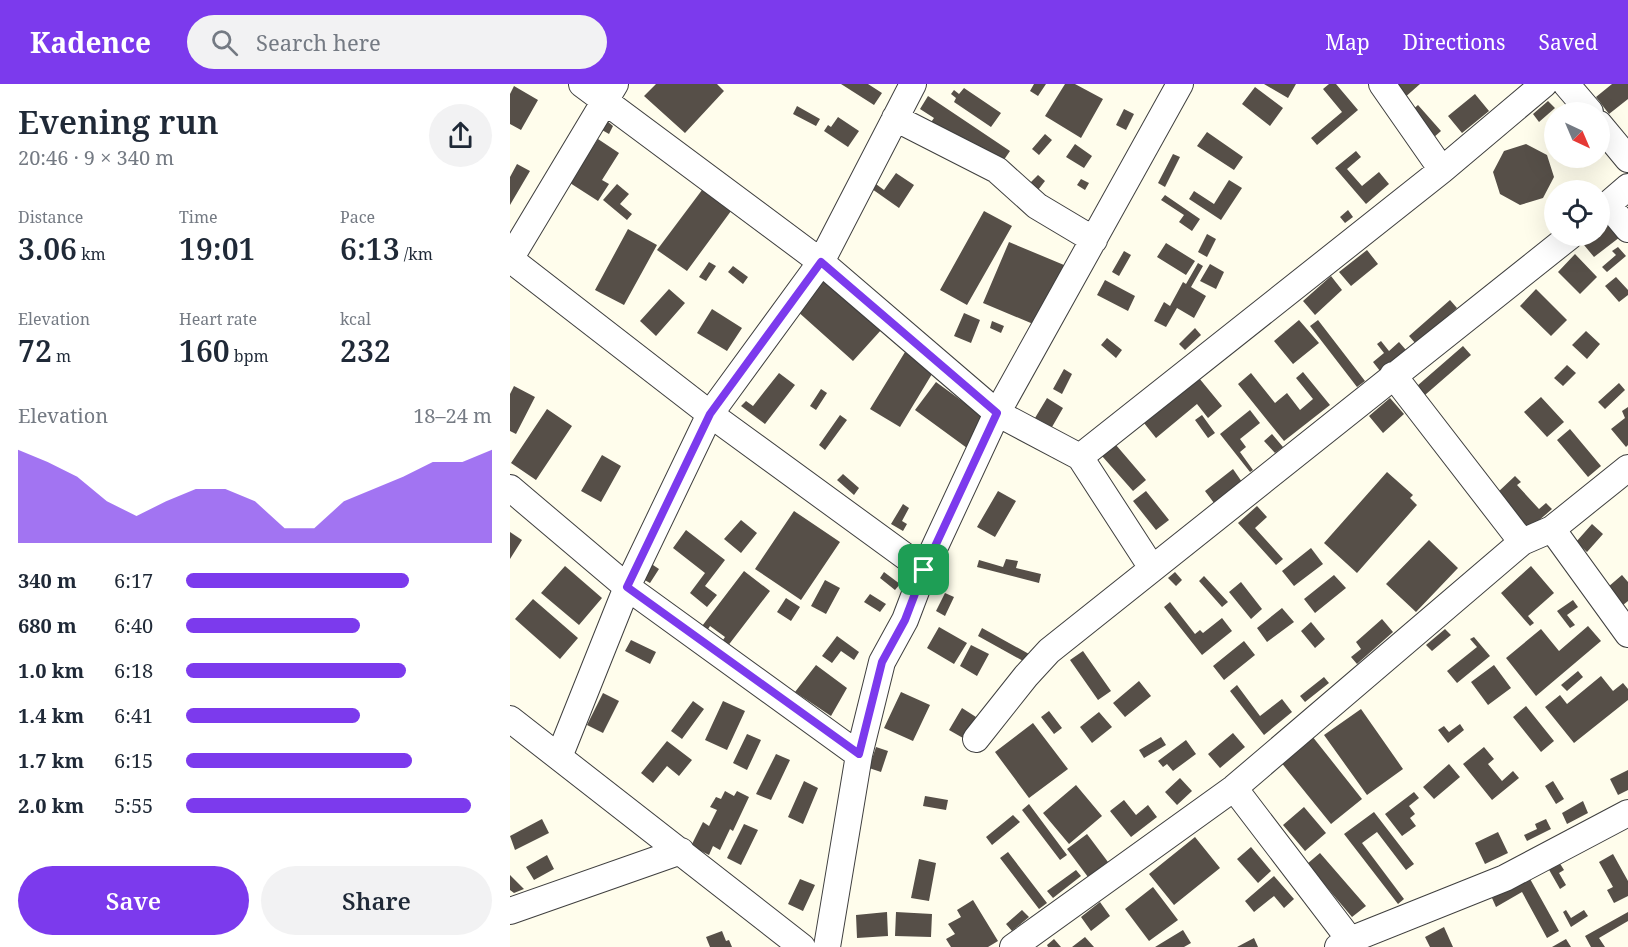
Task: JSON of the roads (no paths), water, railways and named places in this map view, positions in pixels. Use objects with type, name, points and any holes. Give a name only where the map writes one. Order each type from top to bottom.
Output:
[{"type":"street","points":[[582,84],[610,93],[821,262],[997,413],[1080,457],[1152,568]]},
{"type":"street","points":[[559,757],[627,587],[710,414],[821,262],[913,84]]},
{"type":"street","points":[[827,947],[859,754],[882,662],[905,620],[924,570],[997,413],[1180,84]]},
{"type":"street","points":[[1382,84],[1442,170]]},
{"type":"street","points":[[1080,457],[1442,170],[1544,84]]},
{"type":"street","points":[[1566,84],[1581,102]]},
{"type":"street","points":[[610,93],[510,259],[710,414],[924,570]]},
{"type":"street","points":[[896,118],[997,170],[1037,206],[1094,240]]},
{"type":"street","points":[[1610,137],[1628,159]]},
{"type":"street","points":[[1610,204],[1628,187]]},
{"type":"street","points":[[1610,214],[1628,229]]},
{"type":"street","points":[[976,739],[1049,651],[1557,246]]},
{"type":"street","points":[[1393,375],[1522,542]]},
{"type":"street","points":[[1013,947],[1234,788],[1522,542],[1551,529],[1628,468]]},
{"type":"street","points":[[510,488],[627,587],[859,754]]},
{"type":"street","points":[[1551,529],[1628,634]]},
{"type":"street","points":[[510,718],[802,947]]},
{"type":"street","points":[[1234,788],[1344,944],[1505,878],[1628,813]]},
{"type":"street","points":[[510,911],[681,851]]}]
